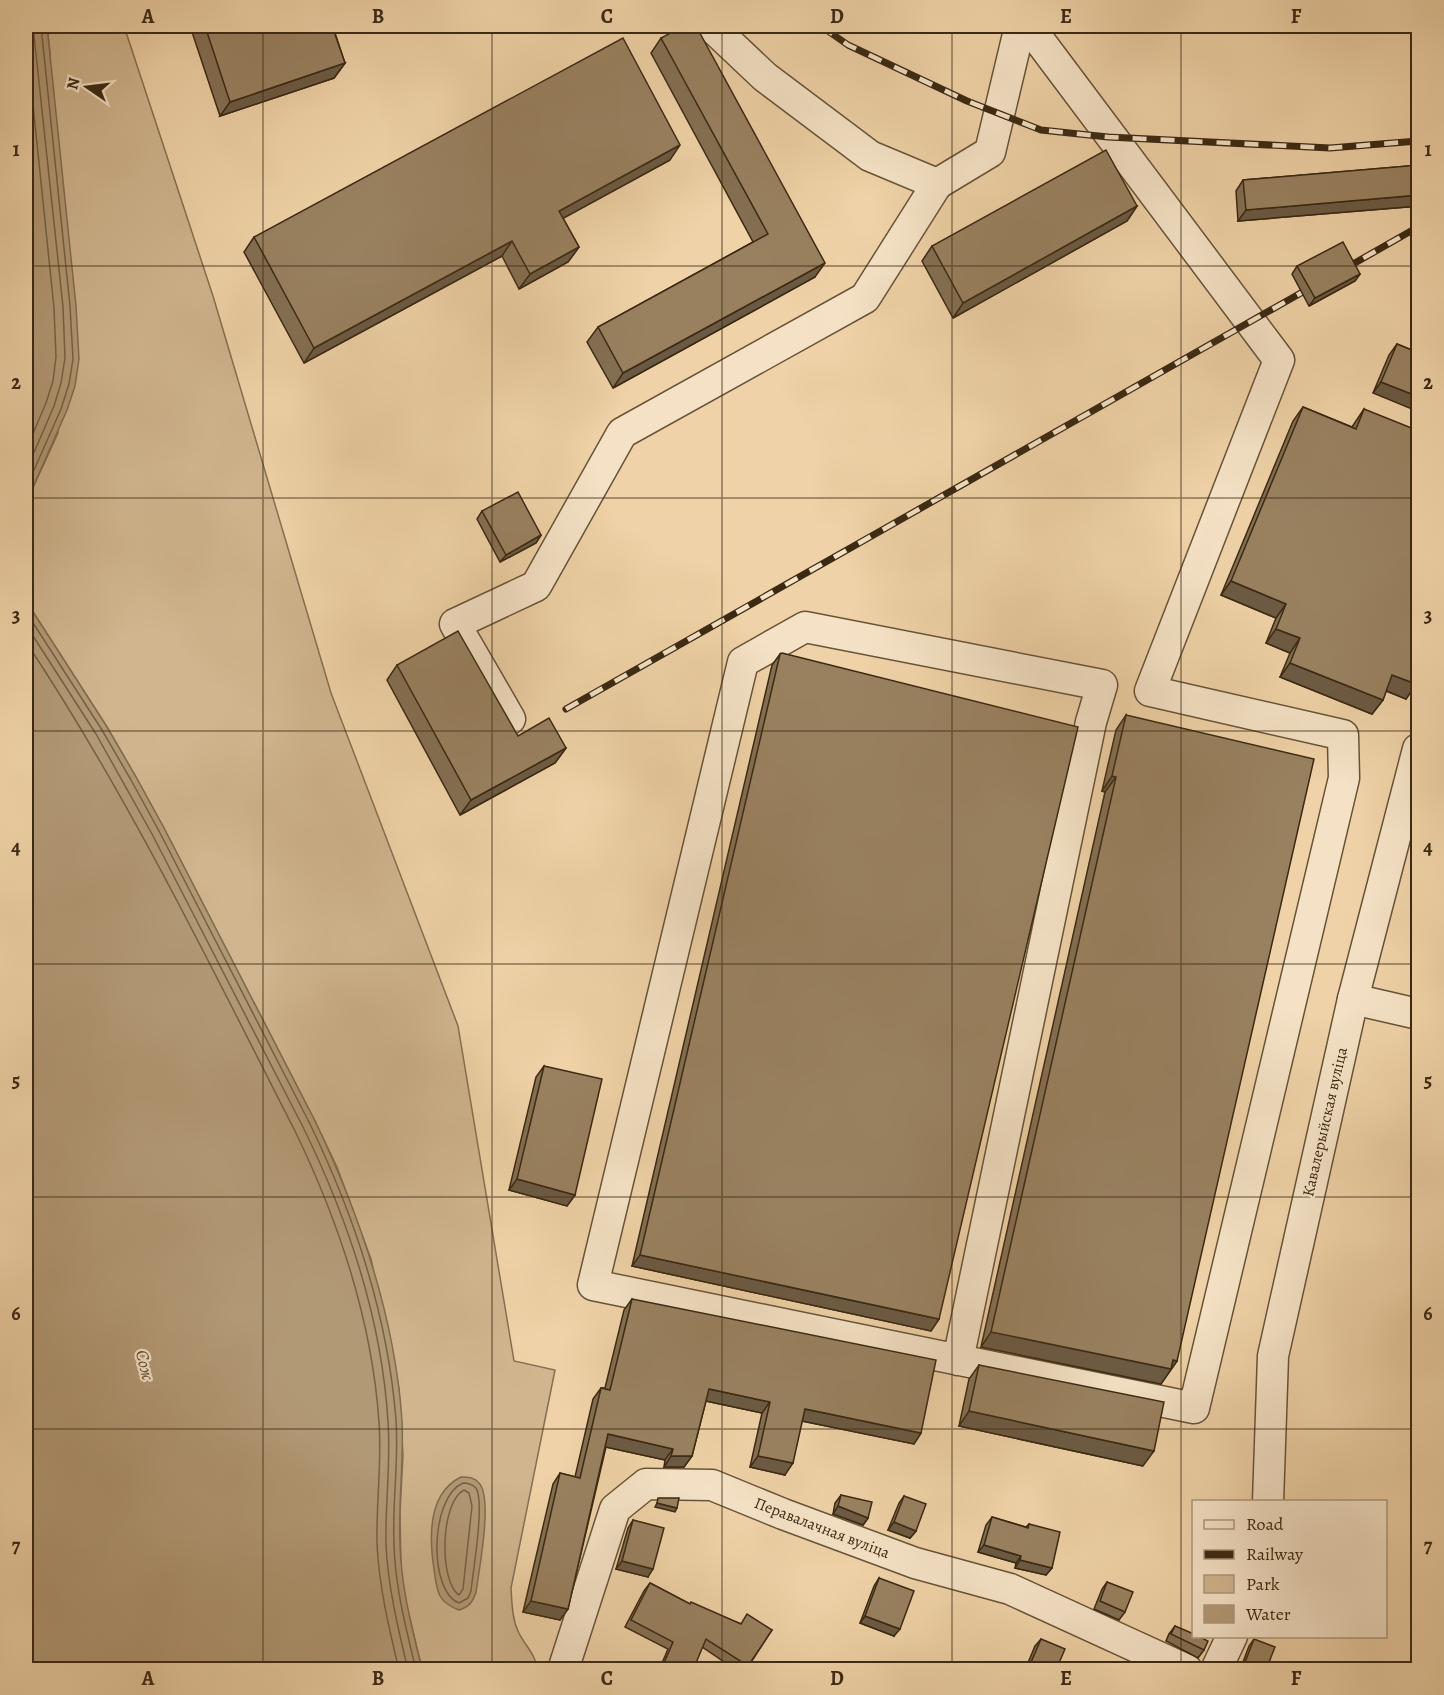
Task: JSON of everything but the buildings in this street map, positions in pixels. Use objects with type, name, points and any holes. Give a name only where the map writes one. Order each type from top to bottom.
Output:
[{"type":"street","points":[[711,26],[765,77],[870,156],[937,184]]},
{"type":"street","points":[[510,719],[455,624],[536,586],[622,433],[865,298],[937,184],[990,152],[1020,26]]},
{"type":"street","points":[[1035,26],[1039,40],[1279,360],[1150,691]]},
{"type":"street","points":[[805,627],[1102,685],[1150,691],[1343,735],[1344,778],[1194,1408],[593,1285],[743,662],[805,627]]},
{"type":"street","points":[[958,1360],[1091,723],[1102,685]]},
{"type":"street","name":"Кавалерыйская вуліца","points":[[1268,1500],[1273,1356],[1353,999],[1419,749]]},
{"type":"street","points":[[1353,999],[1419,1014]]},
{"type":"street","name":"Перавалачная вуліца","points":[[563,1670],[615,1509],[646,1484],[712,1485],[915,1563],[1010,1588],[1187,1670]]},
{"type":"street","points":[[1216,1670],[1231,1638]]},
{"type":"green space","points":[[47,26],[124,26],[213,296],[331,693],[458,1026],[514,1361],[555,1370],[511,1588],[516,1626],[537,1669],[422,1669],[404,1594],[401,1566],[400,1513],[403,1455],[399,1388],[371,1259],[337,1167],[136,777],[107,727],[26,601],[26,503],[58,433],[50,52]]},
{"type":"water","points":[[26,26],[47,26],[76,306],[79,359],[75,386],[67,410],[26,503]]},
{"type":"water","name":"Сож","points":[[26,601],[107,727],[164,828],[315,1121],[347,1193],[373,1267],[392,1343],[402,1421],[400,1529],[402,1576],[422,1669],[26,1669],[28,1568],[26,1537]]},
{"type":"water","points":[[461,1477],[473,1478],[479,1483],[483,1491],[485,1518],[476,1592],[470,1604],[459,1610],[446,1603],[439,1593],[431,1543],[433,1517],[442,1494],[450,1484]]},
{"type":"railway","points":[[821,26],[848,45],[967,101],[1041,130],[1108,137],[1330,148],[1418,141]]},
{"type":"railway","points":[[1339,272],[1418,227]]},
{"type":"railway","points":[[566,709],[1315,285]]}]
